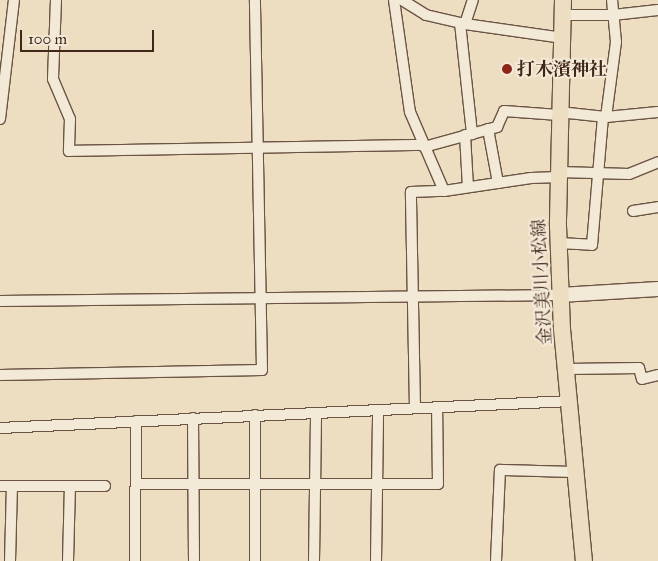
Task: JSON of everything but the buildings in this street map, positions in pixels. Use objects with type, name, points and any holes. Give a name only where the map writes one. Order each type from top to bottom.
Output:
[{"type":"main road","name":"金沢美川小松線","points":[[563,7],[559,113],[558,243],[560,295],[584,561]]},
{"type":"street","points":[[0,119],[14,0]]},
{"type":"street","points":[[56,0],[53,79],[70,119],[69,151],[423,146],[497,127],[504,110],[604,117],[658,112]]},
{"type":"street","points":[[0,375],[262,370],[256,0]]},
{"type":"street","points":[[394,0],[410,112],[444,191]]},
{"type":"street","points":[[402,0],[426,15],[462,24],[563,38]]},
{"type":"street","points":[[468,187],[468,134],[462,24],[473,0]]},
{"type":"street","points":[[558,243],[592,245],[604,117],[616,42],[612,0]]},
{"type":"street","points":[[563,7],[613,15],[658,10]]},
{"type":"street","points":[[488,129],[498,183]]},
{"type":"street","points":[[416,408],[410,192],[444,191],[559,175],[629,174],[658,162]]},
{"type":"street","points":[[633,211],[658,207]]},
{"type":"street","points":[[0,301],[560,295],[658,289]]},
{"type":"street","points":[[567,369],[639,368],[642,379],[658,375]]},
{"type":"street","points":[[0,428],[571,401]]},
{"type":"street","points":[[136,484],[438,484],[437,407]]},
{"type":"street","points":[[376,561],[378,410]]},
{"type":"street","points":[[314,561],[316,412]]},
{"type":"street","points":[[255,415],[255,561]]},
{"type":"street","points":[[193,418],[195,484],[194,561]]},
{"type":"street","points":[[135,561],[136,421]]},
{"type":"street","points":[[496,561],[500,470],[577,472]]},
{"type":"street","points":[[0,486],[105,486]]},
{"type":"street","points":[[10,561],[12,486]]},
{"type":"street","points":[[68,561],[70,487]]},
{"type":"place","name":"打木濱神社","points":[[507,69]]}]
